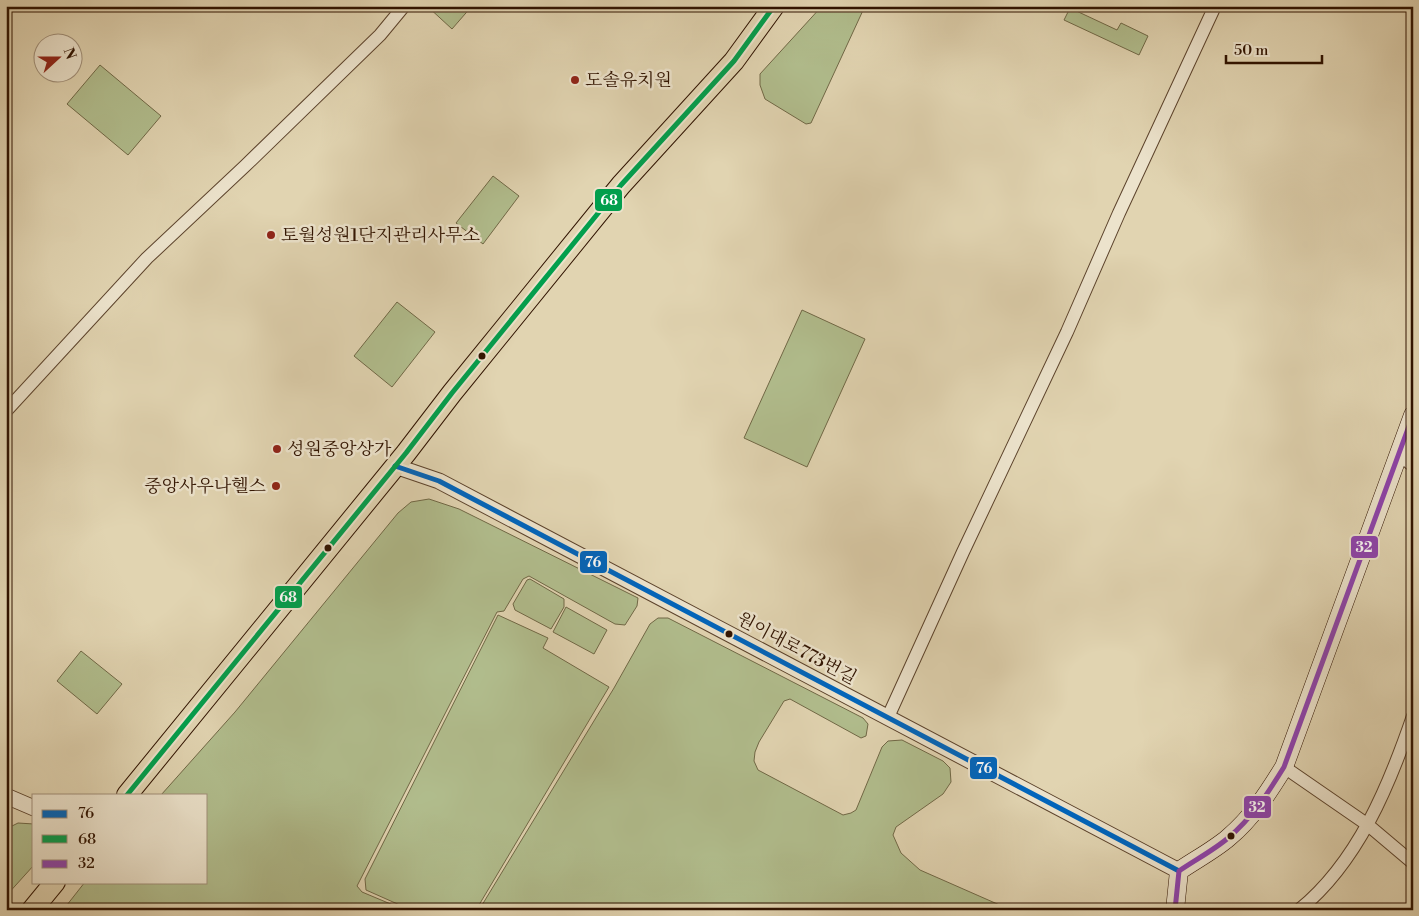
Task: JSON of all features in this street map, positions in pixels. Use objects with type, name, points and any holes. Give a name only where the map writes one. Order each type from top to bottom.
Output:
[{"type":"main road","points":[[128,794],[621,185],[734,60],[774,6]]},
{"type":"main road","points":[[1175,910],[1179,870],[1228,838],[1239,828],[1269,792],[1284,767],[1413,415]]},
{"type":"main road","points":[[32,910],[53,884]]},
{"type":"street","points":[[6,411],[147,258],[245,166],[380,34],[404,6]]},
{"type":"street","points":[[888,717],[963,552],[1067,332],[1119,213],[1215,6]]},
{"type":"street","points":[[1399,454],[1413,466]]},
{"type":"street","name":"원이대로773번길","points":[[395,466],[439,481],[1179,870]]},
{"type":"street","points":[[1299,910],[1338,868],[1368,824],[1409,743],[1413,716]]},
{"type":"street","points":[[1284,767],[1368,824],[1413,863]]},
{"type":"street","points":[[6,796],[32,807]]},
{"type":"green space","points":[[427,6],[472,6],[452,29]]},
{"type":"green space","points":[[822,6],[865,6],[811,123],[806,124],[765,99],[760,85],[760,74]]},
{"type":"green space","points":[[1070,8],[1117,30],[1121,23],[1148,36],[1139,55],[1064,20]]},
{"type":"green space","points":[[100,65],[161,116],[128,155],[67,104]]},
{"type":"green space","points":[[493,176],[519,196],[483,244],[456,223]]},
{"type":"green space","points":[[397,302],[435,332],[392,387],[354,356]]},
{"type":"green space","points":[[802,310],[865,339],[807,467],[744,438]]},
{"type":"green space","points":[[429,499],[459,509],[638,598],[637,606],[625,625],[615,624],[529,576],[523,579],[504,611],[497,612],[357,886],[362,892],[405,910],[63,910],[83,884],[208,884],[208,794],[162,794],[235,712],[398,513],[411,502]]},
{"type":"green space","points":[[530,579],[564,599],[564,607],[551,629],[515,610],[513,604],[527,580]]},
{"type":"green space","points":[[566,607],[607,630],[594,654],[553,632]]},
{"type":"green space","points":[[498,615],[548,638],[543,648],[609,687],[476,910],[411,910],[366,890],[365,879]]},
{"type":"green space","points":[[658,618],[668,618],[863,718],[868,724],[866,736],[861,738],[790,699],[784,701],[755,752],[754,761],[758,770],[843,815],[856,810],[882,747],[888,741],[902,740],[943,761],[950,768],[951,782],[943,794],[896,827],[893,835],[901,853],[920,870],[1011,910],[479,910],[614,688],[650,624]]},
{"type":"green space","points":[[81,651],[122,684],[97,714],[57,681]]},
{"type":"green space","points":[[18,823],[32,824],[32,867],[6,896],[6,829]]},
{"type":"transit line","name":"68","points":[[128,794],[406,453],[452,393],[621,185],[734,61],[774,6]]},
{"type":"transit line","name":"32","points":[[1175,910],[1179,871],[1217,847],[1237,830],[1259,805],[1284,767],[1413,415]]},
{"type":"transit line","name":"76","points":[[395,466],[439,481],[1179,871]]},
{"type":"place","name":"도솔유치원","points":[[575,80]]},
{"type":"place","name":"토월성원1단지관리사무소","points":[[271,235]]},
{"type":"place","name":"성원중앙상가","points":[[277,449]]},
{"type":"place","name":"중앙사우나헬스","points":[[276,486]]}]
